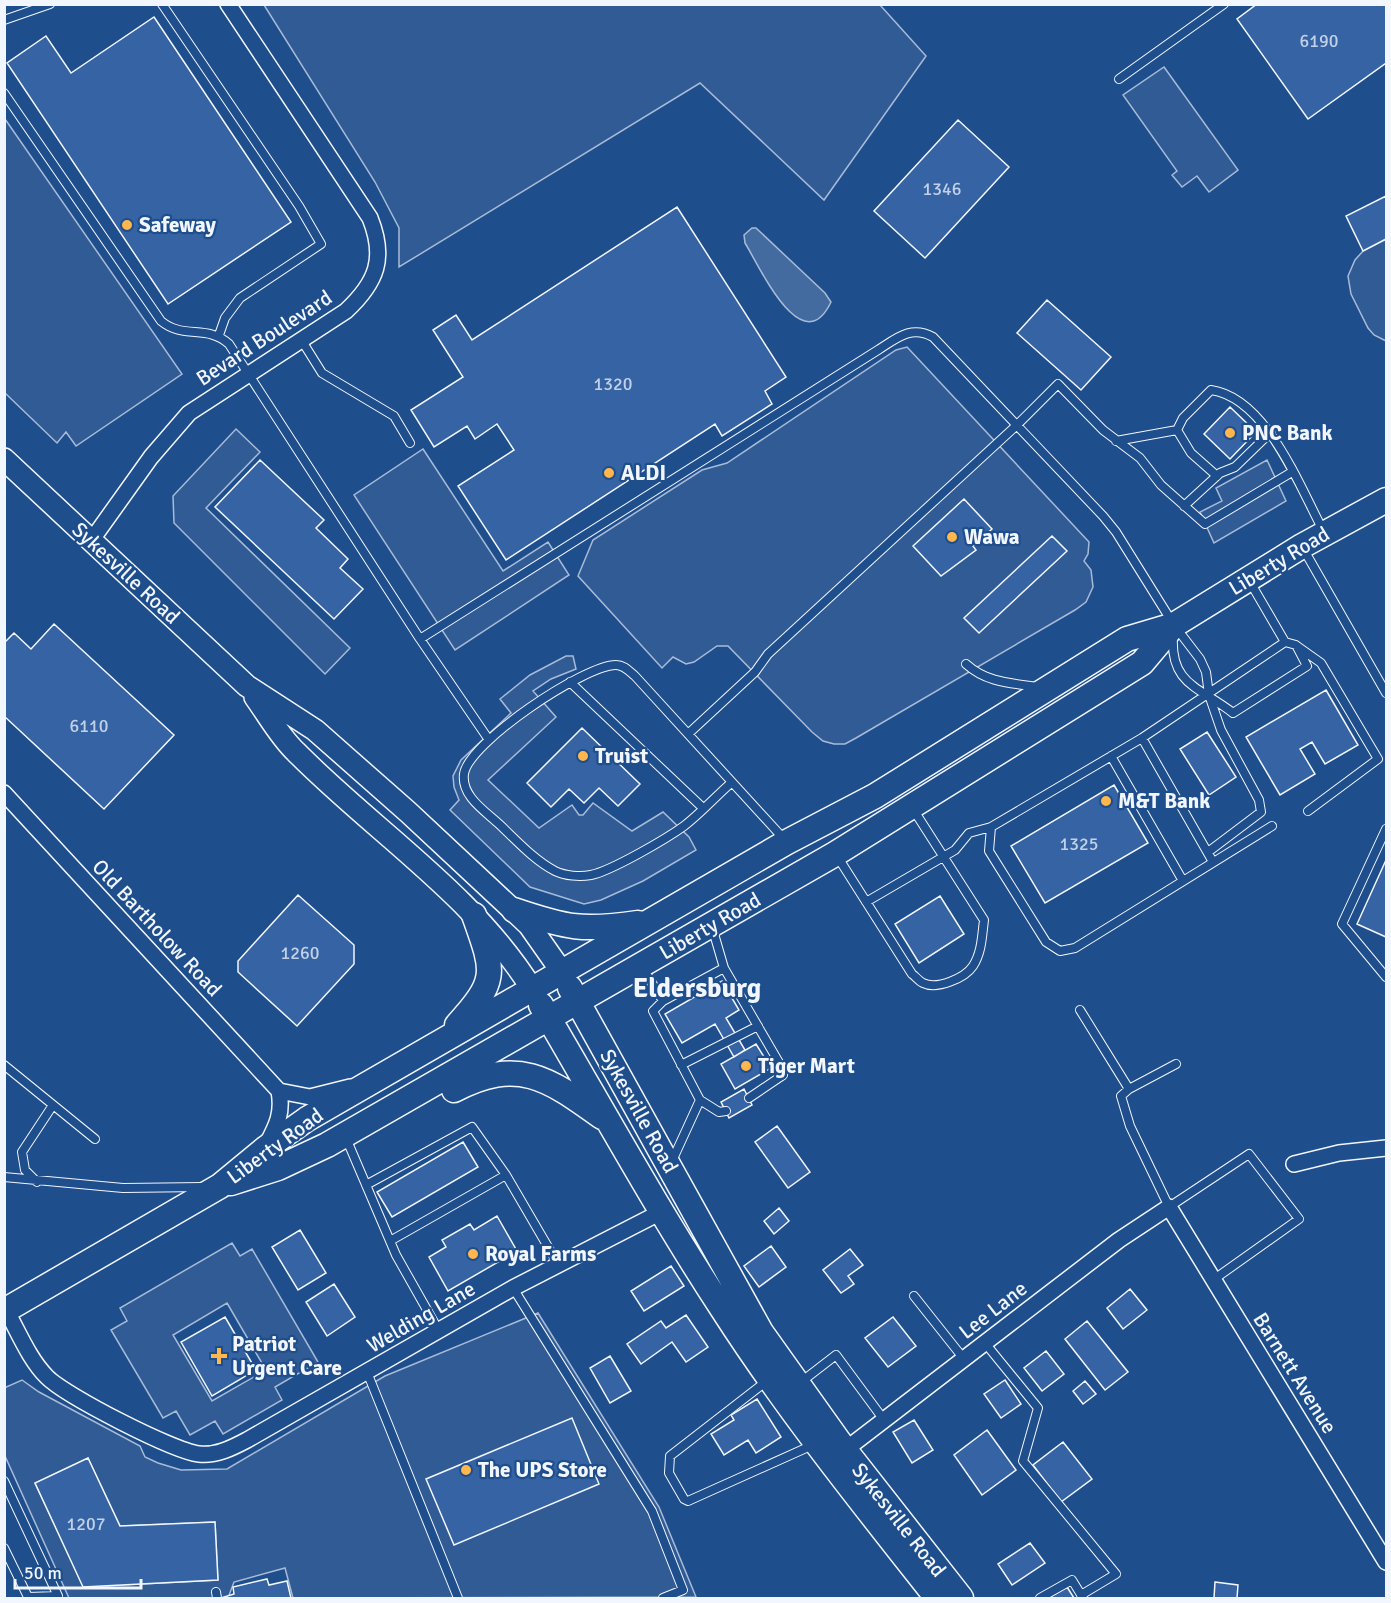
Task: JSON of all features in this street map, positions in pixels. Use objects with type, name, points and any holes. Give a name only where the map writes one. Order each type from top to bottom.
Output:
[{"type":"main road","name":"Sykesville Road","points":[[4,459],[248,686],[315,730],[514,910],[539,937],[562,972],[745,1306],[845,1450],[961,1599]]},
{"type":"main road","name":"Liberty Road","points":[[5,1310],[220,1186],[266,1148],[307,1119],[787,842],[876,796],[1127,639],[1174,625],[1302,546],[1386,500]]},
{"type":"main road","name":"Liberty Road","points":[[220,1186],[278,1168],[345,1135],[835,854],[1142,663],[1174,625]]},
{"type":"main road","name":"Sykesville Road","points":[[248,686],[294,751],[474,915],[509,952],[661,1212],[769,1379],[937,1599]]},
{"type":"main road","points":[[514,910],[554,924],[577,928],[599,928],[650,921]]},
{"type":"main road","points":[[444,1040],[475,1006],[491,977],[489,958],[474,915]]},
{"type":"main road","points":[[385,1113],[423,1106],[479,1077],[500,1073],[518,1074],[558,1086],[609,1122]]},
{"type":"street","name":"Bevard Boulevard","points":[[92,541],[171,432],[189,413],[302,341],[361,297],[377,266],[380,251],[376,234],[356,193],[228,4]]},
{"type":"street","name":"Old Bartholow Road","points":[[4,793],[279,1091]]},
{"type":"street","points":[[266,1148],[280,1120],[282,1106],[279,1091],[310,1097],[365,1085]]},
{"type":"street","points":[[1294,1164],[1339,1153],[1386,1148]]},
{"type":"street","name":"Barnett Avenue","points":[[1169,1207],[1386,1562]]},
{"type":"street","name":"Lee Lane","points":[[845,1450],[1119,1240],[1169,1207]]},
{"type":"street","name":"Welding Lane","points":[[5,1310],[34,1360],[57,1386],[168,1445],[201,1454],[230,1449],[513,1288],[661,1212]]},
{"type":"lane","points":[[4,20],[50,4]]},
{"type":"lane","points":[[162,4],[299,206],[321,244],[240,298],[225,318],[219,335]]},
{"type":"lane","points":[[1119,79],[1224,4]]},
{"type":"lane","points":[[4,93],[162,321],[180,331],[219,335],[229,344],[420,639],[489,740]]},
{"type":"lane","points":[[420,639],[906,333],[924,332],[933,337],[1116,532],[1174,625],[1200,659],[1206,672],[1209,695],[1221,730],[1259,800],[1261,812],[1208,852]]},
{"type":"lane","points":[[302,341],[322,373],[394,416],[410,443]]},
{"type":"lane","points":[[688,734],[755,672],[768,654],[1017,425],[1058,384],[1116,441],[1140,458],[1161,485],[1205,524],[1292,472]]},
{"type":"lane","points":[[1177,430],[1183,418],[1211,390],[1224,392],[1235,398],[1271,432],[1324,534]]},
{"type":"lane","points":[[1116,441],[1177,430]]},
{"type":"lane","points":[[1177,430],[1191,453],[1216,476]]},
{"type":"lane","points":[[1184,506],[1216,476],[1235,467],[1271,432]]},
{"type":"lane","points":[[1302,546],[1386,693]]},
{"type":"lane","points":[[1248,579],[1286,642],[1296,645],[1321,663],[1378,759],[1308,811]]},
{"type":"lane","points":[[1174,625],[1172,655],[1177,668],[1189,685],[1209,695],[1233,713],[1307,666],[1296,645]]},
{"type":"lane","points":[[866,902],[955,850],[969,833],[991,826],[1142,738],[1286,642]]},
{"type":"lane","points":[[966,664],[978,675],[990,680],[1049,688]]},
{"type":"lane","points":[[731,783],[683,826],[602,872],[575,876],[556,872],[533,854],[476,802],[463,782],[464,771],[489,740],[544,697],[604,667],[617,665],[626,668],[787,842]]},
{"type":"lane","points":[[570,682],[703,808]]},
{"type":"lane","points":[[1142,738],[1213,862]]},
{"type":"lane","points":[[1111,756],[1183,881]]},
{"type":"lane","points":[[835,854],[912,974],[923,983],[939,986],[956,978],[972,968],[980,948],[984,920],[912,807]]},
{"type":"lane","points":[[991,826],[989,851],[1046,942],[1060,951],[1075,948],[1272,826]]},
{"type":"lane","points":[[1386,829],[1342,924],[1386,977]]},
{"type":"lane","points":[[711,925],[724,968],[781,1066],[783,1075],[749,1098]]},
{"type":"lane","points":[[641,966],[663,1001]]},
{"type":"lane","points":[[724,968],[663,1001],[653,1011],[700,1101],[718,1112],[726,1111]]},
{"type":"lane","points":[[1080,1010],[1129,1089]]},
{"type":"lane","points":[[681,1065],[758,1026]]},
{"type":"lane","points":[[1176,1064],[1120,1096],[1130,1126],[1169,1207],[1249,1154],[1299,1219],[1214,1280]]},
{"type":"lane","points":[[4,1065],[95,1139]]},
{"type":"lane","points":[[670,1167],[700,1101]]},
{"type":"lane","points":[[37,1182],[25,1170],[22,1152],[53,1105]]},
{"type":"lane","points":[[366,1185],[472,1127],[506,1175],[558,1264]]},
{"type":"lane","points":[[345,1135],[390,1241],[439,1331]]},
{"type":"lane","points":[[390,1241],[506,1175]]},
{"type":"lane","points":[[4,1178],[123,1188],[220,1186]]},
{"type":"lane","points":[[513,1288],[652,1511],[683,1590],[663,1599]]},
{"type":"lane","points":[[914,1296],[964,1359]]},
{"type":"lane","points":[[985,1343],[1038,1408],[1023,1461],[1116,1574],[1082,1597],[1072,1580],[1040,1599]]},
{"type":"lane","points":[[797,1384],[836,1355],[884,1420]]},
{"type":"lane","points":[[367,1372],[458,1599]]},
{"type":"lane","points":[[769,1379],[670,1456],[669,1473],[684,1499],[688,1501],[816,1443]]},
{"type":"lane","points":[[4,1481],[58,1596],[28,1597],[4,1548]]},
{"type":"shaded area","points":[[264,5],[880,5],[926,56],[824,200],[700,83],[399,267],[399,228],[375,182]]},
{"type":"shaded area","points":[[1164,67],[1238,170],[1209,192],[1197,176],[1182,187],[1172,175],[1177,171],[1123,95]]},
{"type":"shaded area","points":[[5,119],[182,374],[76,446],[66,432],[57,443],[5,393]]},
{"type":"shaded area","points":[[752,228],[756,228],[825,293],[831,302],[820,318],[807,322],[795,316],[782,304],[745,243],[744,235]]},
{"type":"shaded area","points":[[1386,239],[1386,341],[1374,335],[1368,328],[1351,294],[1348,276],[1355,260],[1363,251]]},
{"type":"shaded area","points":[[907,347],[1089,542],[1088,554],[1084,561],[1091,570],[1093,587],[1086,602],[845,744],[823,741],[812,732],[728,646],[717,646],[694,662],[686,664],[673,657],[662,668],[578,576],[593,540],[702,470],[727,463],[896,350]]},
{"type":"shaded area","points":[[236,429],[260,452],[206,508],[350,648],[325,674],[174,523],[173,496]]},
{"type":"shaded area","points":[[423,449],[503,571],[548,542],[569,575],[455,650],[354,495]]},
{"type":"shaded area","points":[[1267,460],[1286,501],[1214,543],[1200,512],[1222,501],[1216,488]]},
{"type":"shaded area","points":[[566,656],[573,656],[576,669],[551,679],[533,691],[556,717],[488,780],[539,828],[572,805],[579,815],[583,815],[593,803],[632,831],[663,812],[689,837],[696,850],[643,881],[601,900],[584,904],[530,887],[450,810],[459,800],[453,776],[461,760],[511,713],[500,699],[530,675]]},
{"type":"shaded area","points":[[232,1243],[240,1256],[252,1249],[318,1362],[275,1387],[282,1400],[223,1434],[215,1421],[190,1435],[176,1411],[163,1418],[111,1330],[127,1321],[120,1308]],"holes":[[[227,1303],[266,1370],[212,1401],[173,1335]]]},
{"type":"shaded area","points":[[538,1313],[659,1507],[696,1597],[293,1598],[285,1568],[234,1582],[228,1598],[69,1598],[5,1456],[4,1388],[22,1380],[39,1392],[140,1446],[145,1457],[181,1470],[227,1469],[385,1376]],"holes":[[[88,1458],[120,1526],[215,1522],[218,1580],[84,1587],[35,1483]]]},
{"type":"building","points":[[1257,4],[1386,4],[1386,63],[1308,119],[1237,19]]},
{"type":"building","points":[[154,17],[291,222],[168,304],[7,63],[46,36],[71,73]]},
{"type":"building","points":[[958,120],[1009,167],[925,258],[874,211]]},
{"type":"building","points":[[1386,196],[1386,239],[1363,251],[1346,216]]},
{"type":"building","points":[[677,207],[786,377],[765,391],[772,404],[722,436],[715,424],[506,560],[458,486],[514,450],[497,424],[475,439],[467,426],[434,447],[411,410],[463,377],[433,330],[456,315],[472,340]]},
{"type":"building","points":[[1047,300],[1111,357],[1081,390],[1017,333]]},
{"type":"building","name":"PNC Bank","points":[[1230,407],[1256,432],[1230,459],[1204,434]]},
{"type":"building","points":[[260,460],[324,520],[316,528],[348,559],[340,568],[363,589],[334,619],[215,507]]},
{"type":"building","name":"Wawa","points":[[964,499],[992,529],[973,546],[976,550],[941,576],[913,546]]},
{"type":"building","name":"Wawa","points":[[1052,536],[1067,551],[979,633],[964,618]]},
{"type":"building","points":[[54,624],[174,735],[104,809],[4,716],[4,643],[14,633],[31,649]]},
{"type":"building","points":[[1326,690],[1358,745],[1325,764],[1312,742],[1300,749],[1315,774],[1280,795],[1246,737]]},
{"type":"building","name":"Truist","points":[[582,728],[640,784],[618,806],[599,788],[584,803],[569,789],[551,807],[527,783]]},
{"type":"building","points":[[1207,732],[1236,777],[1209,795],[1180,749]]},
{"type":"building","points":[[1114,785],[1148,843],[1045,903],[1011,846]]},
{"type":"building","points":[[1386,860],[1386,937],[1357,924]]},
{"type":"building","points":[[298,895],[354,945],[354,964],[297,1026],[238,972],[238,961]]},
{"type":"building","points":[[940,896],[964,934],[919,963],[895,924]]},
{"type":"building","points":[[722,981],[739,1010],[726,1018],[745,1050],[734,1057],[715,1024],[682,1043],[665,1014]]},
{"type":"building","name":"Tiger Mart","points":[[756,1044],[771,1068],[735,1089],[721,1064]]},
{"type":"building","points":[[744,1089],[752,1105],[729,1118],[721,1102]]},
{"type":"building","points":[[777,1126],[810,1172],[788,1188],[755,1142]]},
{"type":"building","points":[[463,1142],[478,1167],[392,1217],[377,1192]]},
{"type":"building","points":[[779,1208],[789,1221],[774,1234],[764,1221]]},
{"type":"building","name":"Royal Farms","points":[[497,1216],[517,1251],[448,1291],[429,1257],[446,1247],[442,1240],[470,1224],[474,1230]]},
{"type":"building","points":[[300,1230],[326,1273],[298,1290],[272,1247]]},
{"type":"building","points":[[771,1246],[786,1267],[759,1287],[744,1266]]},
{"type":"building","points":[[850,1249],[863,1265],[848,1276],[854,1284],[841,1293],[823,1270]]},
{"type":"building","points":[[671,1266],[684,1286],[644,1311],[631,1291]]},
{"type":"building","points":[[334,1284],[355,1317],[327,1336],[306,1302]]},
{"type":"building","points":[[1130,1289],[1147,1310],[1123,1329],[1107,1308]]},
{"type":"building","points":[[686,1315],[708,1347],[686,1362],[672,1342],[641,1364],[627,1344],[661,1321],[666,1328]]},
{"type":"building","name":"Patriot Urgent Care","points":[[225,1317],[256,1370],[212,1396],[181,1342]]},
{"type":"building","points":[[893,1317],[916,1346],[888,1367],[865,1338]]},
{"type":"building","points":[[1087,1321],[1128,1372],[1105,1390],[1065,1339]]},
{"type":"building","points":[[1046,1351],[1064,1374],[1042,1391],[1024,1368]]},
{"type":"building","points":[[610,1356],[631,1391],[610,1403],[590,1368]]},
{"type":"building","points":[[1005,1380],[1021,1404],[1001,1418],[984,1394]]},
{"type":"building","points":[[1085,1381],[1096,1394],[1083,1404],[1073,1391]]},
{"type":"building","points":[[757,1399],[781,1437],[756,1453],[748,1440],[724,1455],[711,1434],[734,1420],[731,1415]]},
{"type":"building","points":[[572,1418],[599,1484],[454,1545],[426,1479]]},
{"type":"building","points":[[914,1420],[933,1450],[912,1463],[893,1432]]},
{"type":"building","points":[[987,1430],[1016,1470],[982,1495],[954,1455]]},
{"type":"building","points":[[1063,1442],[1092,1479],[1061,1502],[1033,1465]]},
{"type":"building","points":[[88,1458],[120,1526],[215,1522],[218,1580],[83,1587],[35,1483]]},
{"type":"building","points":[[1030,1543],[1045,1563],[1012,1585],[998,1564]]},
{"type":"building","points":[[267,1579],[269,1585],[287,1581],[291,1598],[221,1598],[234,1594],[233,1587]]},
{"type":"building","points":[[1215,1582],[1238,1585],[1237,1598],[1214,1598]]},
{"type":"building","points":[[1067,1587],[1074,1598],[1048,1598]]},
{"type":"place","name":"Safeway","points":[[127,225]]},
{"type":"place","name":"PNC Bank","points":[[1230,433]]},
{"type":"place","name":"ALDI","points":[[609,473]]},
{"type":"place","name":"Wawa","points":[[952,537]]},
{"type":"place","name":"Truist","points":[[583,756]]},
{"type":"place","name":"M&T Bank","points":[[1106,801]]},
{"type":"place","name":"Tiger Mart","points":[[746,1066]]},
{"type":"place","name":"Royal Farms","points":[[473,1254]]},
{"type":"place","name":"Patriot Urgent Care","points":[[219,1356]]},
{"type":"place","name":"The UPS Store","points":[[466,1470]]},
{"type":"district","name":"Eldersburg","points":[[697,988]]}]
